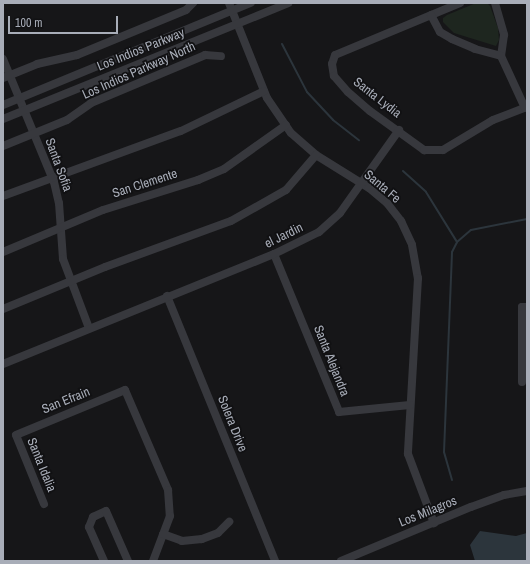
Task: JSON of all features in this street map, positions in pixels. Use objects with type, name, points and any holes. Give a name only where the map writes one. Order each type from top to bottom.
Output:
[{"type":"street","points":[[6,76],[37,64],[77,55],[186,10],[193,3]]},
{"type":"street","name":"Los Indios Parkway","points":[[3,104],[230,7],[251,3]]},
{"type":"street","name":"Los Indios Parkway","points":[[3,119],[288,3]]},
{"type":"street","points":[[399,130],[424,150],[443,150],[493,120],[526,108],[501,56],[504,35],[495,3]]},
{"type":"street","points":[[457,4],[431,15],[440,32],[475,49],[501,56]]},
{"type":"street","name":"Santa Fe","points":[[230,7],[264,91],[286,125],[316,155],[362,184],[387,203],[401,221],[412,244],[418,278],[408,454],[434,523]]},
{"type":"street","name":"Santa Lydia","points":[[399,130],[348,92],[334,76],[332,64],[335,55],[346,49],[431,15]]},
{"type":"street","name":"Los Indios Parkway North","points":[[3,146],[67,120],[91,102],[205,55],[221,56]]},
{"type":"street","name":"Santa Sofia","points":[[3,58],[6,76],[25,111],[52,177],[59,203],[63,259],[70,281],[89,328]]},
{"type":"street","points":[[3,196],[181,131],[264,91]]},
{"type":"street","name":"San Clemente","points":[[3,252],[141,197],[198,180],[224,169],[286,125]]},
{"type":"street","name":"el Jardin","points":[[3,364],[167,296],[274,254],[318,232],[340,213],[399,130]]},
{"type":"street","points":[[3,309],[70,281],[230,221],[286,190],[316,155]]},
{"type":"street","name":"Santa Alejandra","points":[[274,254],[339,412],[410,405]]},
{"type":"street","name":"Solera Drive","points":[[167,296],[275,561]]},
{"type":"street","points":[[522,382],[524,307]]},
{"type":"street","name":"San Efrain","points":[[16,435],[125,390],[168,490],[170,516],[162,534]]},
{"type":"street","name":"Santa Idalia","points":[[16,435],[44,504]]},
{"type":"street","name":"Los Milagros","points":[[341,561],[504,495],[527,491]]},
{"type":"street","points":[[104,561],[89,527],[93,517],[106,511],[128,561]]},
{"type":"street","points":[[153,561],[162,534],[182,541],[202,539],[218,533],[229,522]]},
{"type":"shaded area","points":[[476,3],[487,3],[490,6],[498,28],[499,40],[496,46],[454,33],[443,22],[443,18],[447,15]]},
{"type":"shaded area","points":[[480,531],[516,536],[527,533],[527,561],[475,561],[470,545]]},
{"type":"waterway","points":[[282,44],[307,92],[333,120],[359,140]]},
{"type":"waterway","points":[[403,171],[426,192],[457,242]]},
{"type":"waterway","points":[[452,480],[444,452],[452,252],[457,242],[471,230],[527,219]]}]
